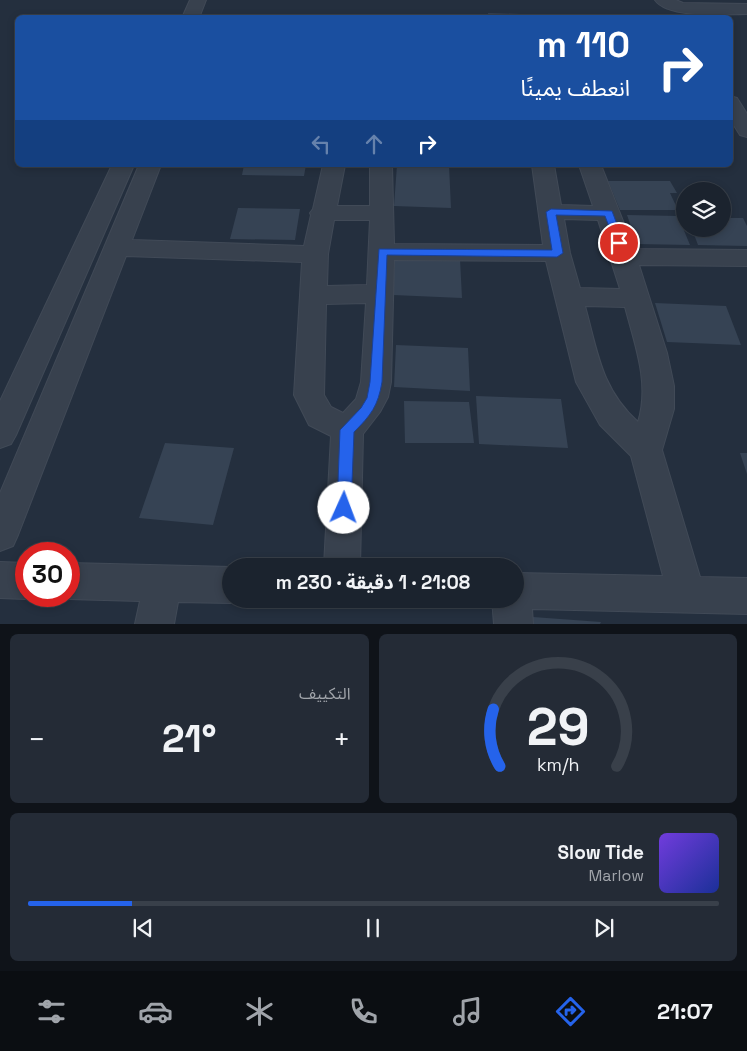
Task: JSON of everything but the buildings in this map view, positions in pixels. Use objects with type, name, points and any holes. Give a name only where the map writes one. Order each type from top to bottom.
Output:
[{"type":"street","points":[[191,15],[198,0]]},
{"type":"street","points":[[663,0],[680,8],[747,9]]},
{"type":"street","points":[[739,0],[747,9]]},
{"type":"street","points":[[733,93],[747,131]]},
{"type":"street","points":[[0,435],[122,167]]},
{"type":"street","points":[[0,535],[149,167]]},
{"type":"street","points":[[334,167],[322,213],[315,254],[309,395],[320,416],[347,430]]},
{"type":"street","points":[[342,558],[347,430],[366,412],[373,398],[381,294],[383,213],[381,167]]},
{"type":"street","points":[[543,167],[557,253],[591,382],[611,416],[646,450],[687,595]]},
{"type":"street","points":[[591,167],[624,257],[659,386],[658,409],[646,450]]},
{"type":"street","points":[[551,212],[609,214]]},
{"type":"street","points":[[322,213],[383,213]]},
{"type":"street","points":[[117,248],[315,254]]},
{"type":"street","points":[[382,252],[557,253]]},
{"type":"street","points":[[624,257],[747,258]]},
{"type":"street","points":[[314,296],[381,294]]},
{"type":"street","points":[[568,297],[636,298]]},
{"type":"street","points":[[0,580],[15,580]]},
{"type":"street","points":[[80,582],[222,585]]},
{"type":"street","points":[[154,624],[163,584]]},
{"type":"street","points":[[524,591],[747,596]]},
{"type":"street","points":[[512,608],[514,624]]},
{"type":"route","points":[[344,508],[347,430],[366,412],[373,398],[376,382],[382,252],[557,253],[551,212],[609,214],[619,243]]}]
